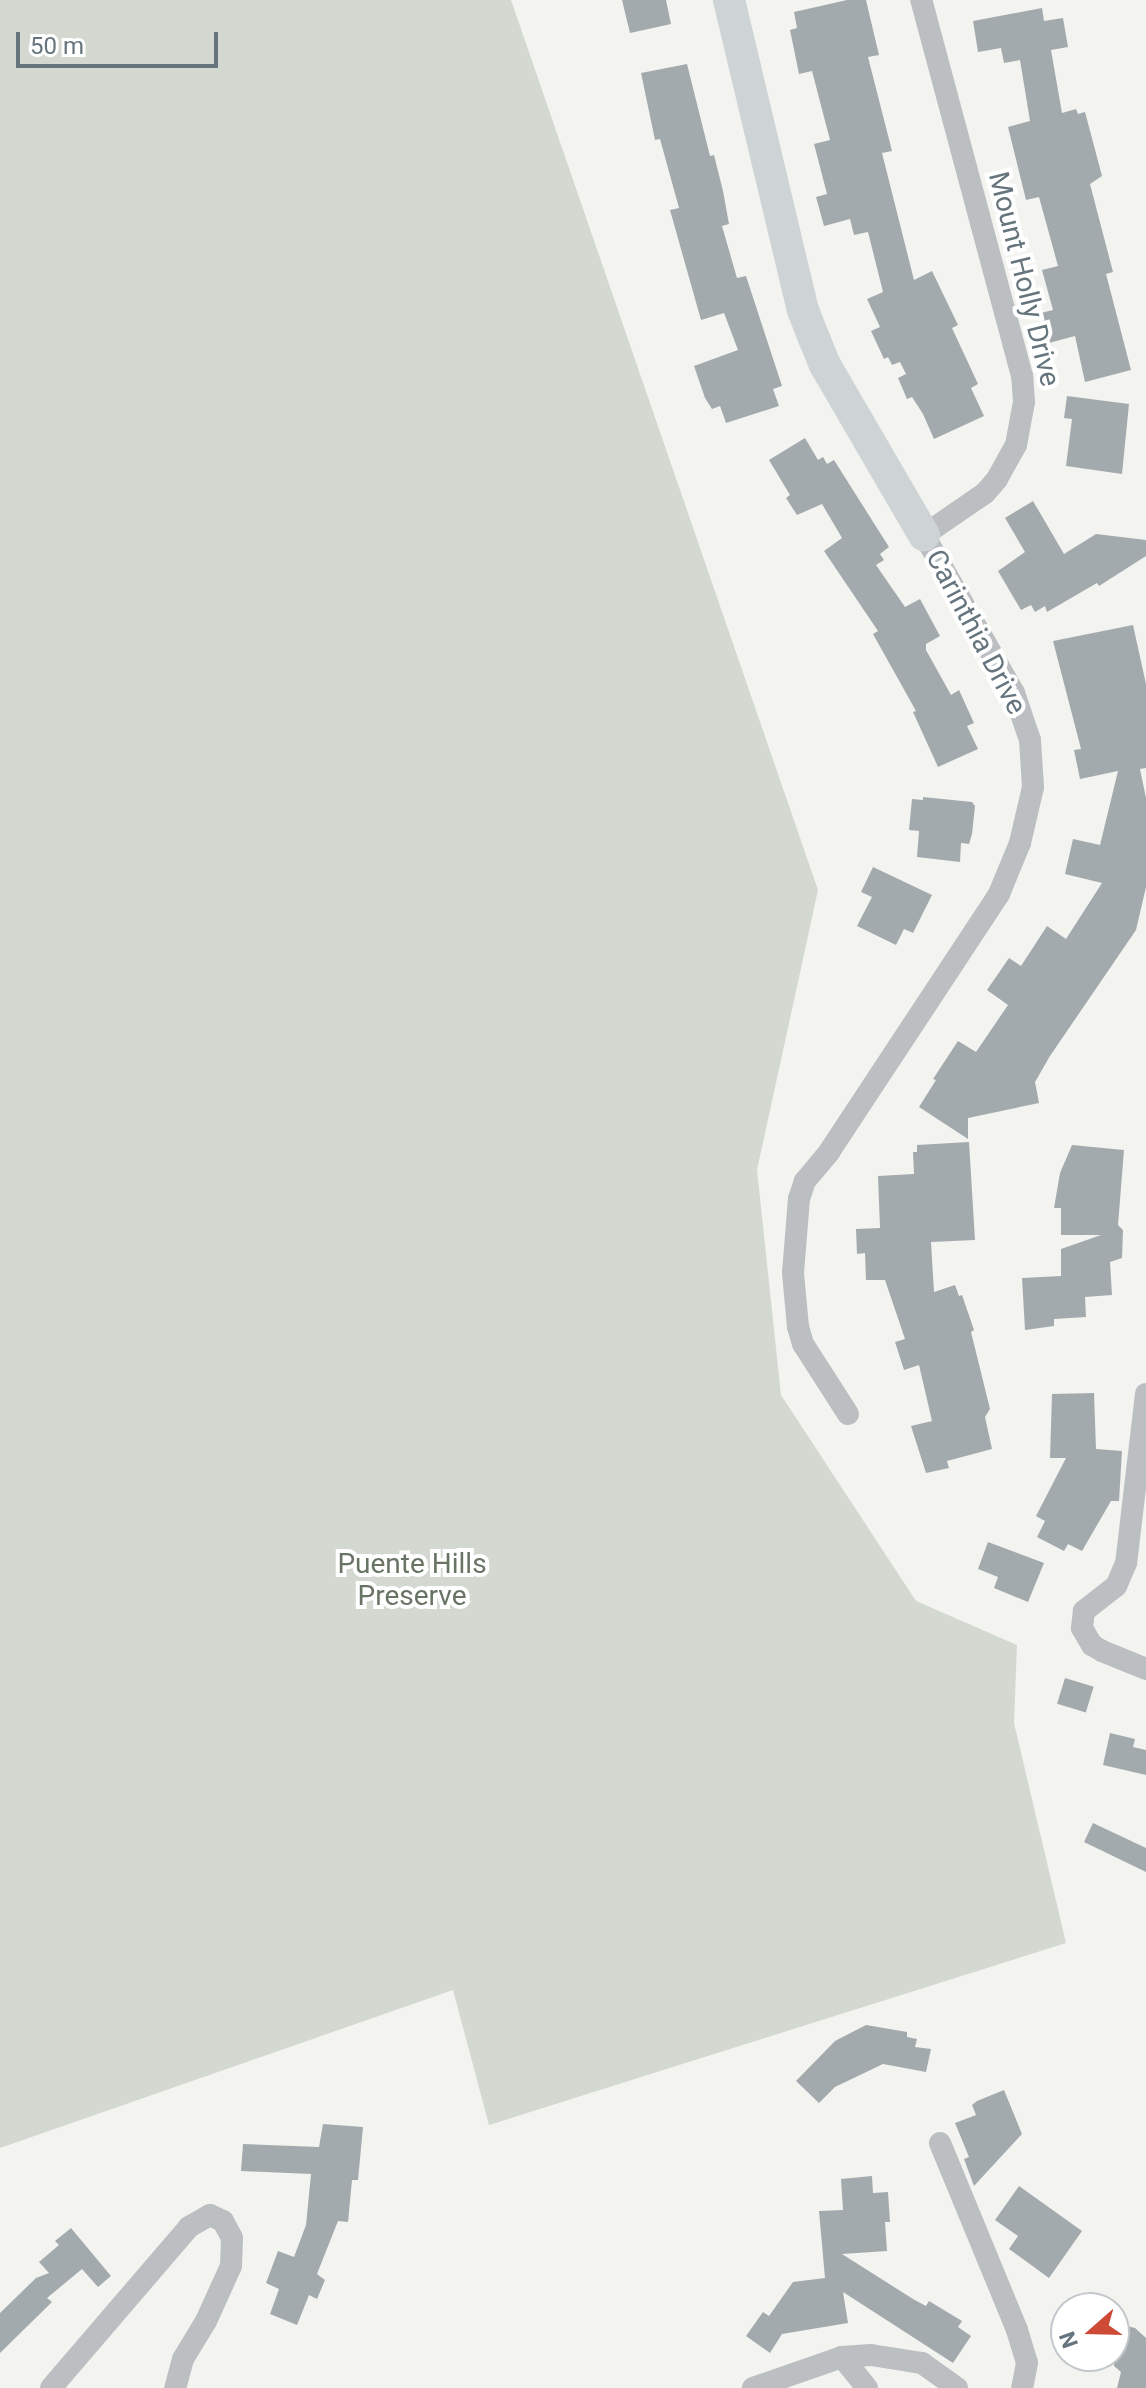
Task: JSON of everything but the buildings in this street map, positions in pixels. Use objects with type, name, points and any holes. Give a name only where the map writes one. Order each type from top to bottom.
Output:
[{"type":"street","name":"Carinthia Drive","points":[[729,0],[803,310],[825,365],[1014,693],[1030,740],[1033,787],[1020,843],[999,894],[829,1152],[805,1181],[799,1199],[793,1273],[798,1327],[803,1344],[848,1414]]},
{"type":"street","name":"Mount Holly Drive","points":[[921,0],[1022,376],[1024,402],[1016,445],[997,479],[985,493],[924,535]]},
{"type":"street","points":[[1146,1394],[1133,1517],[1123,1575],[1116,1586],[1089,1606],[1082,1619],[1082,1628],[1092,1645],[1146,1669]]},
{"type":"street","points":[[940,2143],[1017,2330],[1027,2363],[1022,2388]]},
{"type":"street","points":[[51,2388],[189,2227],[210,2215],[223,2221],[232,2238],[231,2266],[206,2321],[183,2359],[175,2388]]},
{"type":"street","points":[[753,2388],[842,2357],[892,2356],[922,2363],[957,2388]]},
{"type":"street","points":[[842,2357],[867,2388]]},
{"type":"green space","name":"Puente Hills Preserve","points":[[0,0],[511,0],[818,890],[757,1170],[781,1395],[916,1601],[1017,1645],[1014,1723],[1066,1943],[489,2125],[453,1990],[0,2148]]}]
